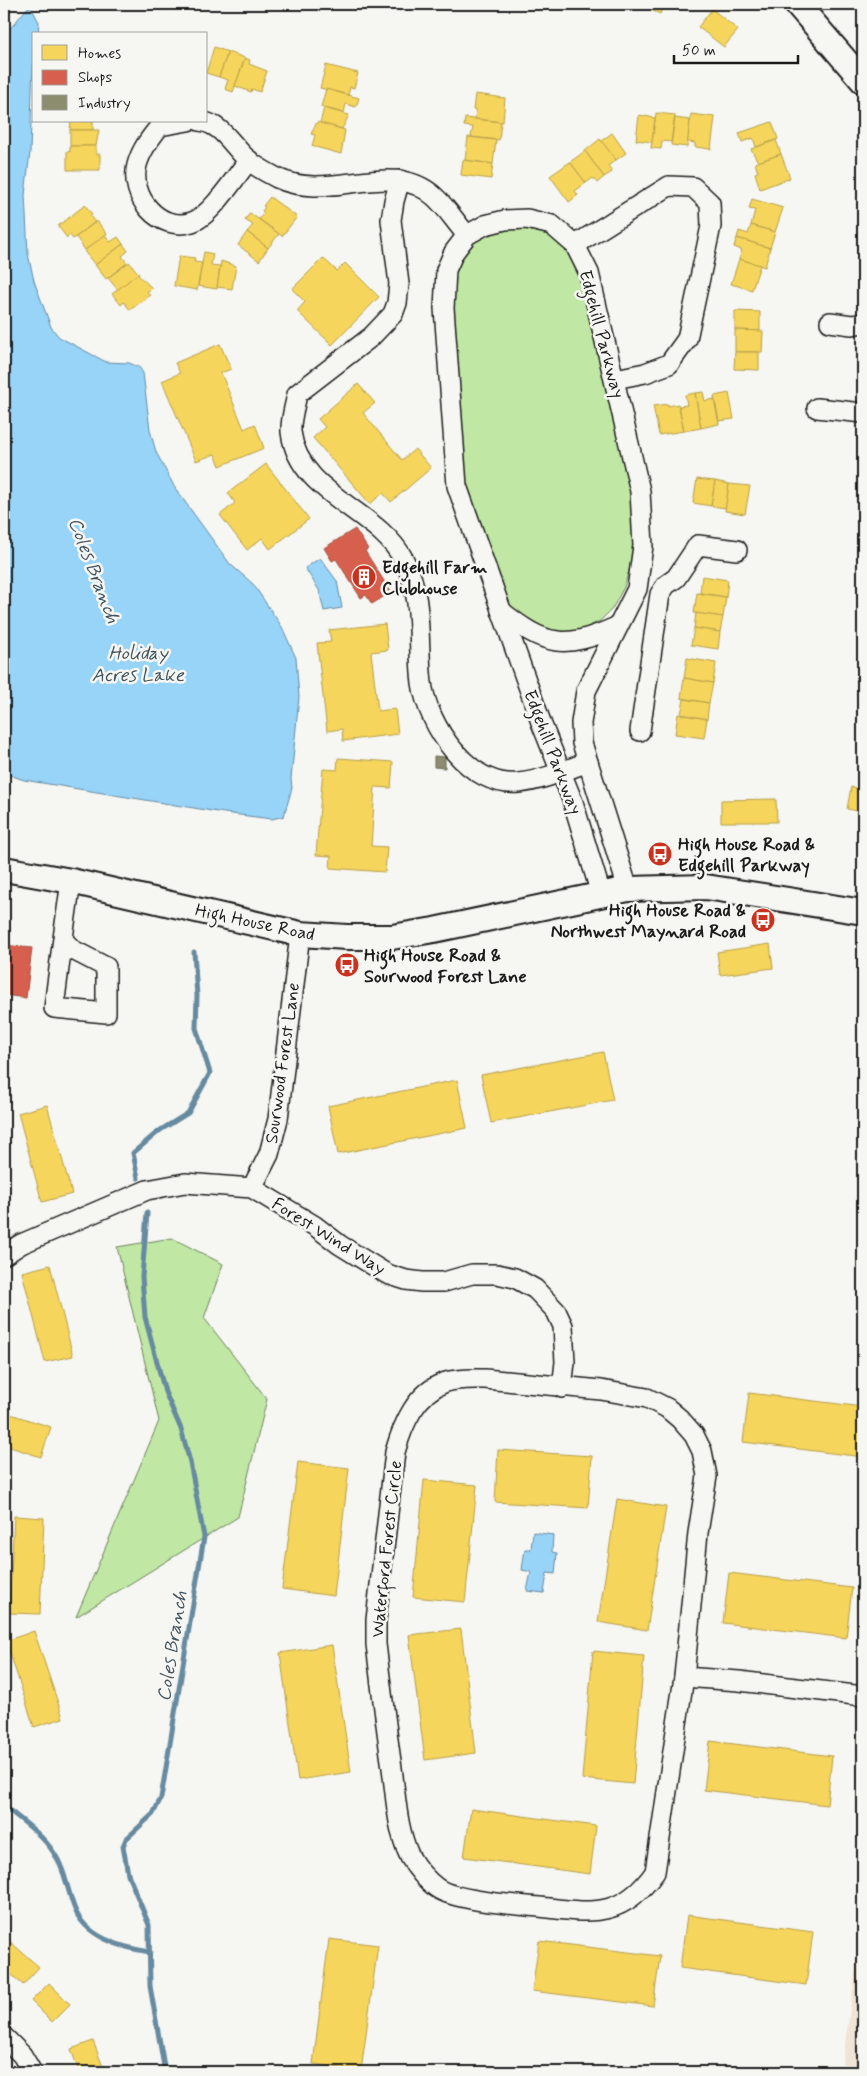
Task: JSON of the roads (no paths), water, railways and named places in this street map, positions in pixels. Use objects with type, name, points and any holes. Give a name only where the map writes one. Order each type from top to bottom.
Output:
[{"type":"main road","points":[[797,4],[863,81]]},
{"type":"main road","name":"High House Road","points":[[4,869],[71,881],[300,934],[347,937],[392,936],[434,930],[628,888],[706,887],[863,912]]},
{"type":"street","points":[[178,122],[159,124],[142,150],[136,166],[135,180],[144,204],[151,212],[164,220],[179,223],[193,222],[216,201],[249,160]]},
{"type":"street","points":[[202,122],[219,128],[249,160],[276,177],[306,186],[325,187],[386,178],[416,184],[435,196],[467,235]]},
{"type":"street","points":[[400,180],[391,220],[399,284],[395,308],[385,325],[297,394],[291,431],[302,463],[312,476],[323,488],[378,527],[396,546],[404,561],[412,577],[415,596],[422,684],[433,719],[445,741],[460,759],[483,775],[505,783],[519,783],[561,772],[588,762]]},
{"type":"street","points":[[575,245],[669,186],[693,187],[710,203],[711,226],[687,339],[669,364],[645,373],[615,379]]},
{"type":"street","name":"Edgehill Parkway","points":[[600,894],[584,834],[456,486],[446,364],[444,287],[446,270],[454,252],[467,235],[492,223],[505,220],[526,219],[552,226],[575,245],[589,274],[640,491],[643,546],[637,589],[591,676],[583,702],[581,723],[582,742],[628,888]]},
{"type":"street","points":[[830,322],[852,325],[863,323]]},
{"type":"street","points":[[816,408],[863,412]]},
{"type":"street","points":[[640,731],[660,594],[666,585],[676,578],[698,545],[737,550]]},
{"type":"street","points":[[637,589],[660,594]]},
{"type":"street","points":[[501,611],[527,631],[557,641],[575,641],[593,637],[616,627]]},
{"type":"street","points":[[63,940],[71,881]]},
{"type":"street","name":"Sourwood Forest Lane","points":[[252,1188],[269,1154],[278,1119],[300,934]]},
{"type":"street","points":[[4,1255],[21,1244],[64,1228],[103,1207],[147,1190],[184,1183],[252,1188]]},
{"type":"street","name":"Forest Wind Way","points":[[252,1188],[315,1226],[340,1245],[387,1274],[422,1282],[444,1282],[472,1274],[497,1274],[515,1278],[535,1289],[556,1311],[562,1326],[565,1362],[562,1388]]},
{"type":"street","name":"Waterford Forest Circle","points":[[486,1379],[562,1388],[601,1390],[647,1398],[667,1408],[680,1419],[694,1435],[702,1451],[707,1476],[698,1534],[684,1677],[655,1872],[644,1888],[629,1900],[611,1909],[594,1912],[511,1903],[451,1894],[438,1889],[421,1873],[410,1858],[397,1816],[376,1644],[376,1620],[395,1452],[401,1432],[412,1410],[426,1394],[446,1382],[486,1379]]},
{"type":"street","points":[[684,1677],[739,1681],[863,1696]]},
{"type":"street","points":[[4,2037],[22,2055],[32,2072]]},
{"type":"water","name":"Holiday Acres Lake","points":[[28,7],[32,9],[39,22],[38,32],[32,32],[30,152],[25,195],[28,254],[34,281],[51,327],[59,337],[106,362],[129,363],[139,367],[143,373],[150,430],[156,452],[175,488],[230,564],[253,584],[282,627],[296,658],[299,697],[291,779],[292,788],[284,816],[272,819],[224,813],[24,780],[4,773],[4,40],[9,30]]},
{"type":"water","points":[[320,558],[337,581],[342,608],[324,611],[319,590],[305,568]]},
{"type":"water","points":[[533,1532],[553,1535],[552,1552],[557,1553],[555,1574],[547,1573],[544,1593],[527,1591],[531,1572],[522,1570],[525,1549],[531,1549]]},
{"type":"waterway","name":"Coles Branch","points":[[138,1178],[133,1153],[159,1131],[188,1113],[210,1073],[196,1028],[197,996],[194,952]]},
{"type":"waterway","name":"Coles Branch","points":[[147,1213],[142,1277],[145,1317],[165,1392],[181,1429],[190,1462],[204,1537],[161,1798],[153,1814],[126,1839],[123,1846],[128,1874],[149,1925],[150,1986],[165,2072]]},
{"type":"waterway","points":[[4,1806],[37,1833],[54,1853],[63,1872],[74,1907],[86,1926],[95,1933],[117,1944],[150,1952]]},
{"type":"place","name":"Edgehill Farm Clubhouse","points":[[364,577]]},
{"type":"place","name":"High House Road & Edgehill Parkway","points":[[660,854]]},
{"type":"place","name":"High House Road & Northwest Maynard Road","points":[[763,920]]},
{"type":"place","name":"High House Road & Sourwood Forest Lane","points":[[347,965]]}]
